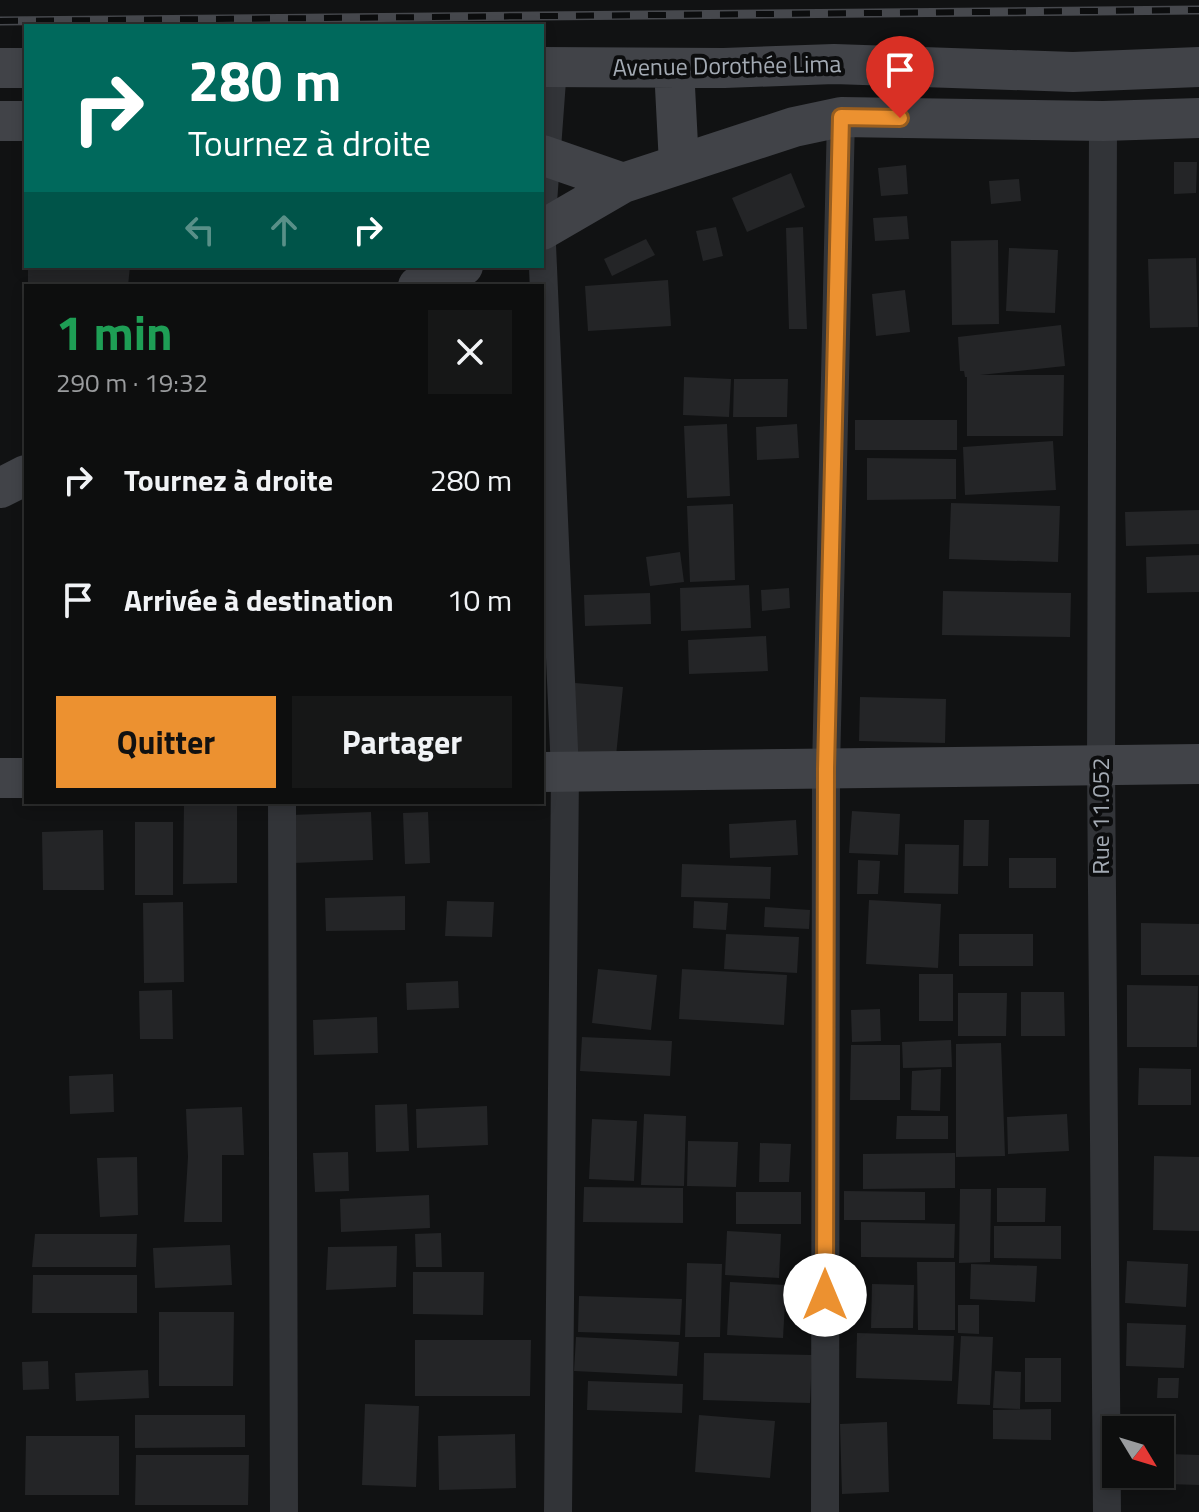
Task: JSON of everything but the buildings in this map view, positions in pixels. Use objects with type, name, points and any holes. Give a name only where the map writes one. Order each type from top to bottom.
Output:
[{"type":"main road","name":"Avenue Dorothée Lima","points":[[548,67],[834,64],[1073,72],[1199,67]]},
{"type":"main road","points":[[0,68],[24,68]]},
{"type":"main road","points":[[674,68],[679,164]]},
{"type":"main road","points":[[544,229],[623,183],[794,127],[841,117],[1103,121],[1199,118]]},
{"type":"main road","points":[[0,121],[24,121]]},
{"type":"main road","points":[[544,155],[623,183]]},
{"type":"main road","points":[[422,284],[458,268]]},
{"type":"main road","points":[[0,488],[24,476]]},
{"type":"main road","points":[[553,772],[1199,764]]},
{"type":"main road","points":[[0,778],[24,778]]},
{"type":"street","points":[[544,137],[548,67]]},
{"type":"street","points":[[825,1512],[826,769],[841,117]]},
{"type":"street","name":"Rue 11.052","points":[[1103,121],[1101,766],[1107,1512]]},
{"type":"street","points":[[544,341],[553,772],[558,1512]]},
{"type":"street","points":[[282,804],[284,1512]]},
{"type":"railway","points":[[0,21],[1199,10]]},
{"type":"route","points":[[825,1295],[826,769],[841,117],[900,118]]}]
